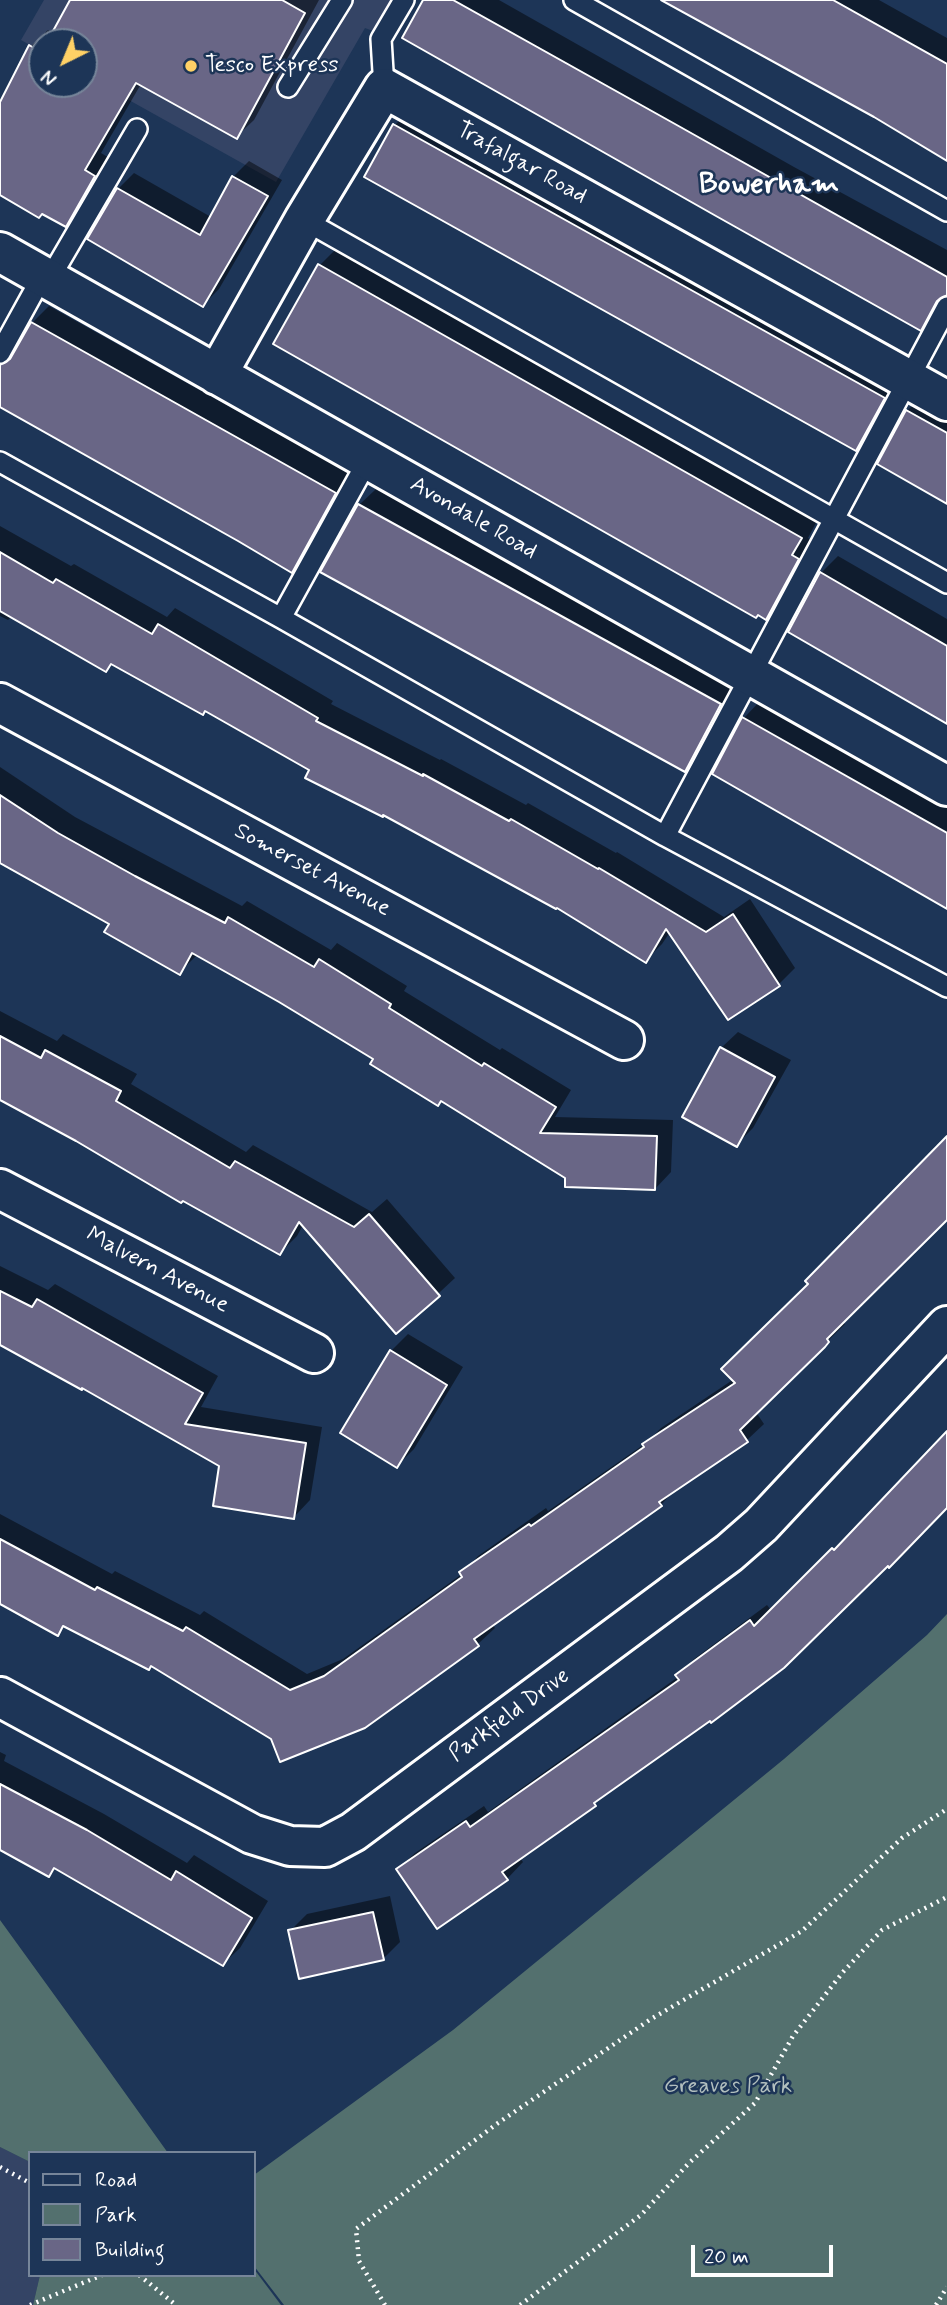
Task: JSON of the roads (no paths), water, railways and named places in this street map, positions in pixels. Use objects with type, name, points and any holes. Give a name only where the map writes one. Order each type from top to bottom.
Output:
[{"type":"street","points":[[216,375],[304,220],[384,88]]},
{"type":"street","name":"Trafalgar Road","points":[[384,88],[947,401]]},
{"type":"street","name":"Avondale Road","points":[[0,252],[947,786]]},
{"type":"street","name":"Somerset Avenue","points":[[0,703],[624,1040]]},
{"type":"street","name":"Malvern Avenue","points":[[0,1189],[314,1353]]},
{"type":"street","name":"Parkfield Drive","points":[[0,1697],[252,1833],[290,1846],[324,1847],[353,1832],[729,1553],[761,1525],[947,1326]]},
{"type":"lane","points":[[288,87],[342,0]]},
{"type":"lane","points":[[384,88],[381,39],[404,0]]},
{"type":"lane","points":[[574,0],[947,211]]},
{"type":"lane","points":[[0,353],[137,129]]},
{"type":"lane","points":[[304,220],[947,583]]},
{"type":"lane","points":[[665,836],[947,307]]},
{"type":"lane","points":[[281,618],[368,460]]},
{"type":"lane","points":[[0,463],[281,618],[665,836],[947,987]]},
{"type":"place","name":"Tesco Express","points":[[191,66]]},
{"type":"district","name":"Bowerham","points":[[769,186]]},
{"type":"park label","name":"Greaves Park","points":[[728,2087]]}]
